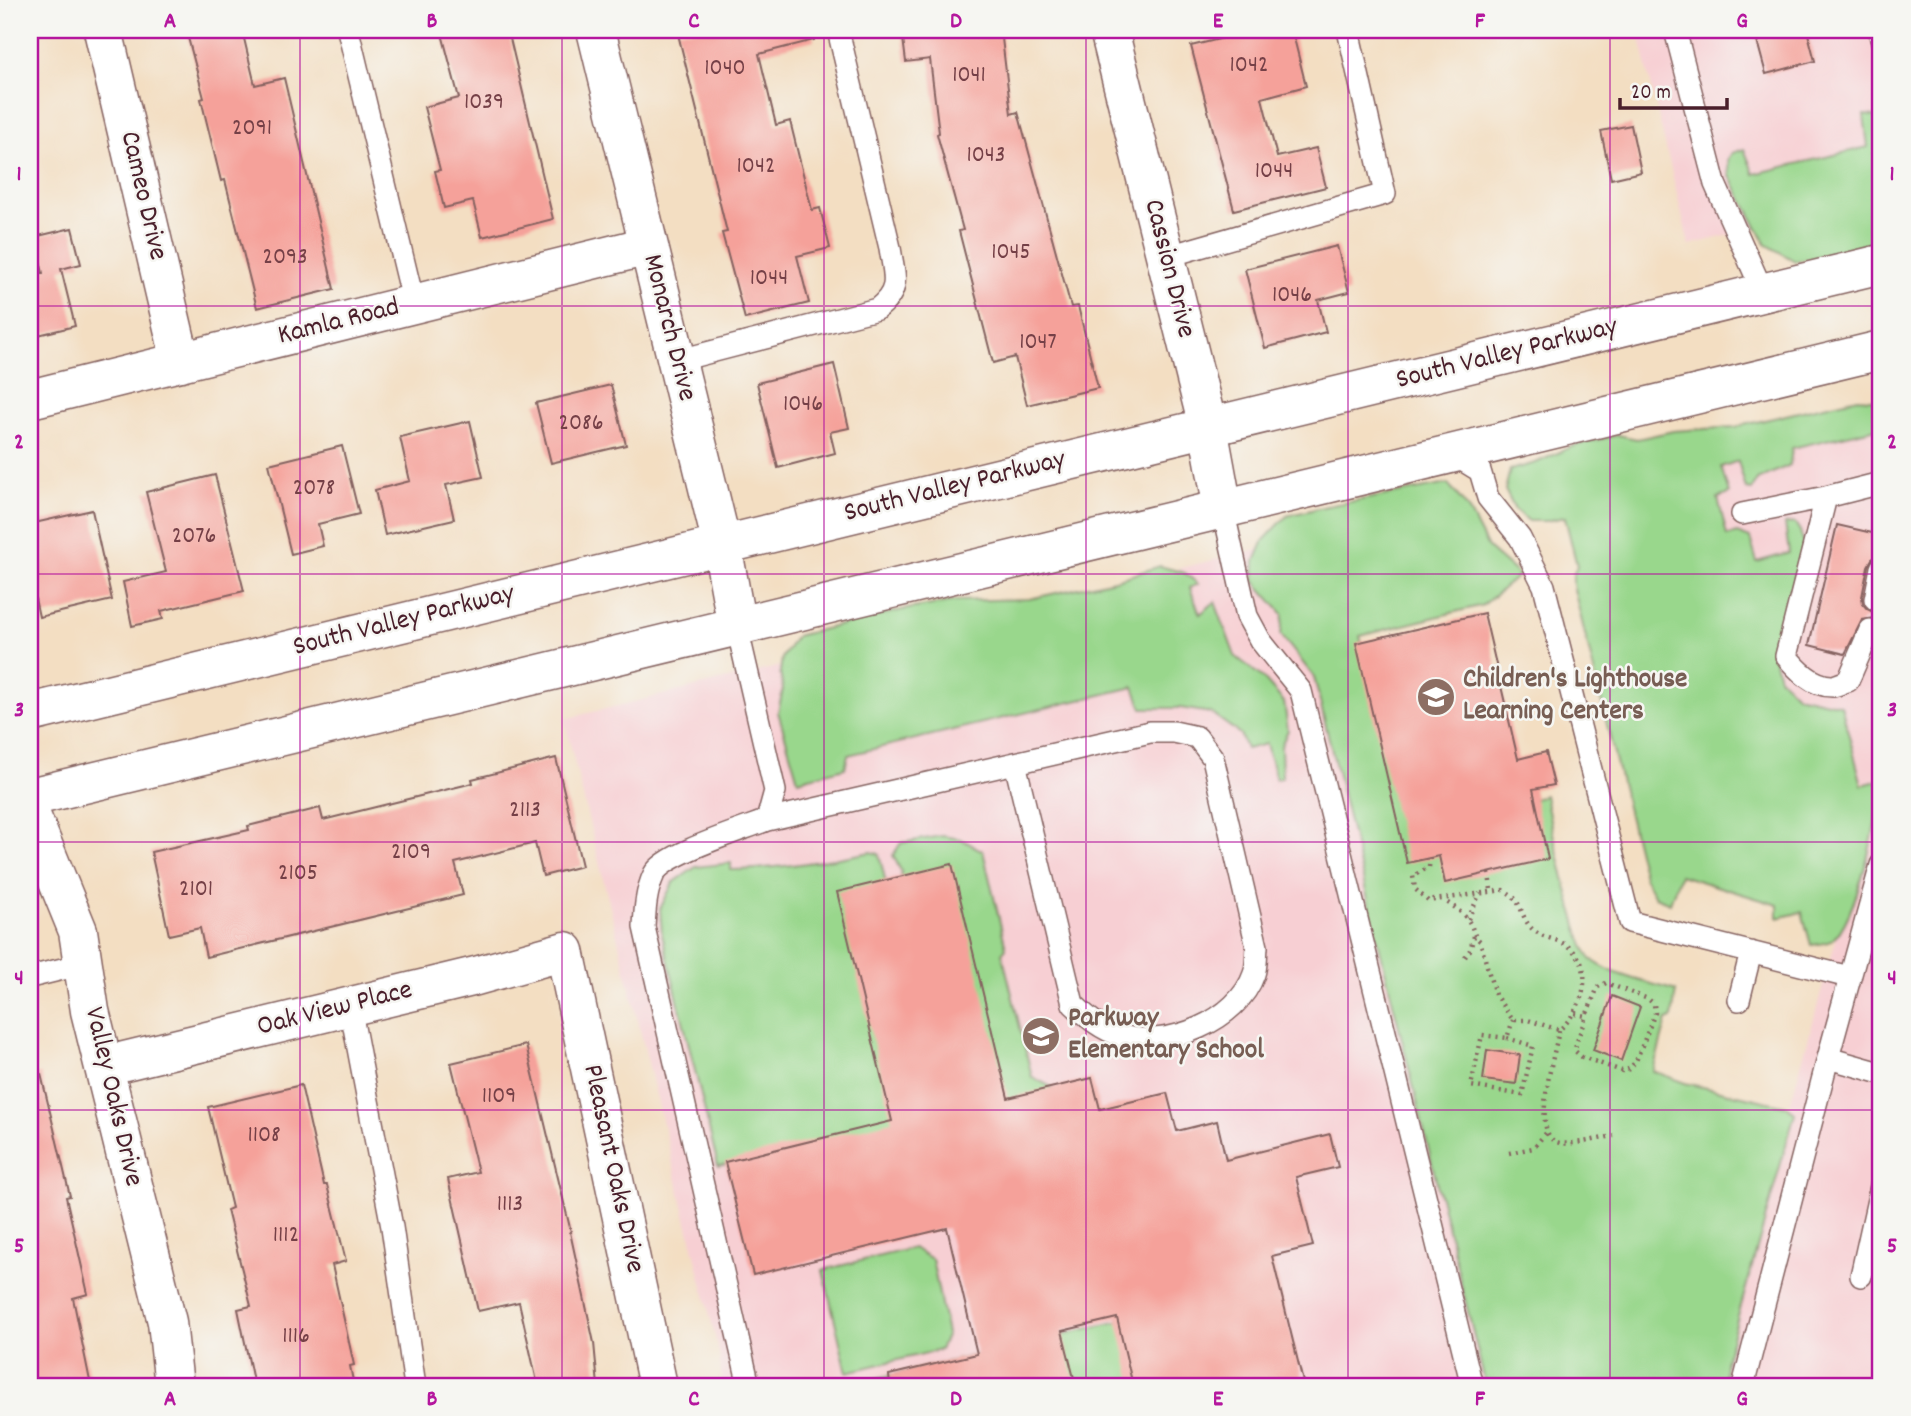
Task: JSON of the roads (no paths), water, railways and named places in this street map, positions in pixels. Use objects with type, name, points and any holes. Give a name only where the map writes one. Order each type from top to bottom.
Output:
[{"type":"main road","name":"Cameo Drive","points":[[103,30],[181,362]]},
{"type":"main road","name":"Monarch Drive","points":[[596,30],[722,545],[737,626]]},
{"type":"main road","name":"Cassion Drive","points":[[1109,30],[1208,427],[1223,509]]},
{"type":"main road","name":"Kamla Road","points":[[30,399],[648,246]]},
{"type":"main road","name":"South Valley Parkway","points":[[30,713],[1881,264]]},
{"type":"main road","points":[[30,797],[1881,350]]},
{"type":"main road","name":"Valley Oaks Drive","points":[[30,813],[78,931],[90,1011],[167,1322],[174,1386]]},
{"type":"main road","name":"Oak View Place","points":[[104,1066],[565,951]]},
{"type":"main road","name":"Pleasant Oaks Drive","points":[[565,951],[658,1386]]},
{"type":"lane","points":[[348,30],[414,304]]},
{"type":"lane","points":[[677,361],[877,309],[890,299],[895,282],[890,248],[838,30]]},
{"type":"lane","points":[[1165,257],[1385,194],[1348,30]]},
{"type":"lane","points":[[1675,30],[1715,184],[1762,292]]},
{"type":"lane","points":[[1879,30],[1881,38]]},
{"type":"lane","points":[[1454,455],[1480,471],[1488,498],[1520,538],[1544,586],[1630,922],[1849,977]]},
{"type":"lane","points":[[1742,514],[1881,483]]},
{"type":"lane","points":[[1826,497],[1786,656],[1800,672],[1816,682],[1833,686],[1848,681],[1870,630]]},
{"type":"lane","points":[[1223,509],[1247,615],[1260,640],[1301,691],[1472,1386]]},
{"type":"lane","points":[[1874,599],[1881,568]]},
{"type":"lane","points":[[737,626],[775,791],[767,820]]},
{"type":"lane","points":[[749,1386],[644,928],[647,895],[655,871],[677,855],[767,820],[1015,763],[1150,732],[1174,732],[1197,737],[1213,758],[1257,947],[1254,974],[1239,1000],[1214,1020],[1184,1034],[1157,1038],[1123,1036],[1093,1023],[1073,1004],[1015,763]]},
{"type":"lane","points":[[1744,1386],[1849,977],[1881,865]]},
{"type":"lane","points":[[1739,1000],[1751,952]]},
{"type":"lane","points":[[30,977],[83,964]]},
{"type":"lane","points":[[350,1006],[392,1227],[415,1386]]},
{"type":"lane","points":[[1828,1058],[1881,1073]]},
{"type":"lane","points":[[1861,1276],[1881,1186]]},
{"type":"place","name":"Children's Lighthouse Learning Centers","points":[[1436,697]]},
{"type":"place","name":"Parkway Elementary School","points":[[1041,1036]]}]
